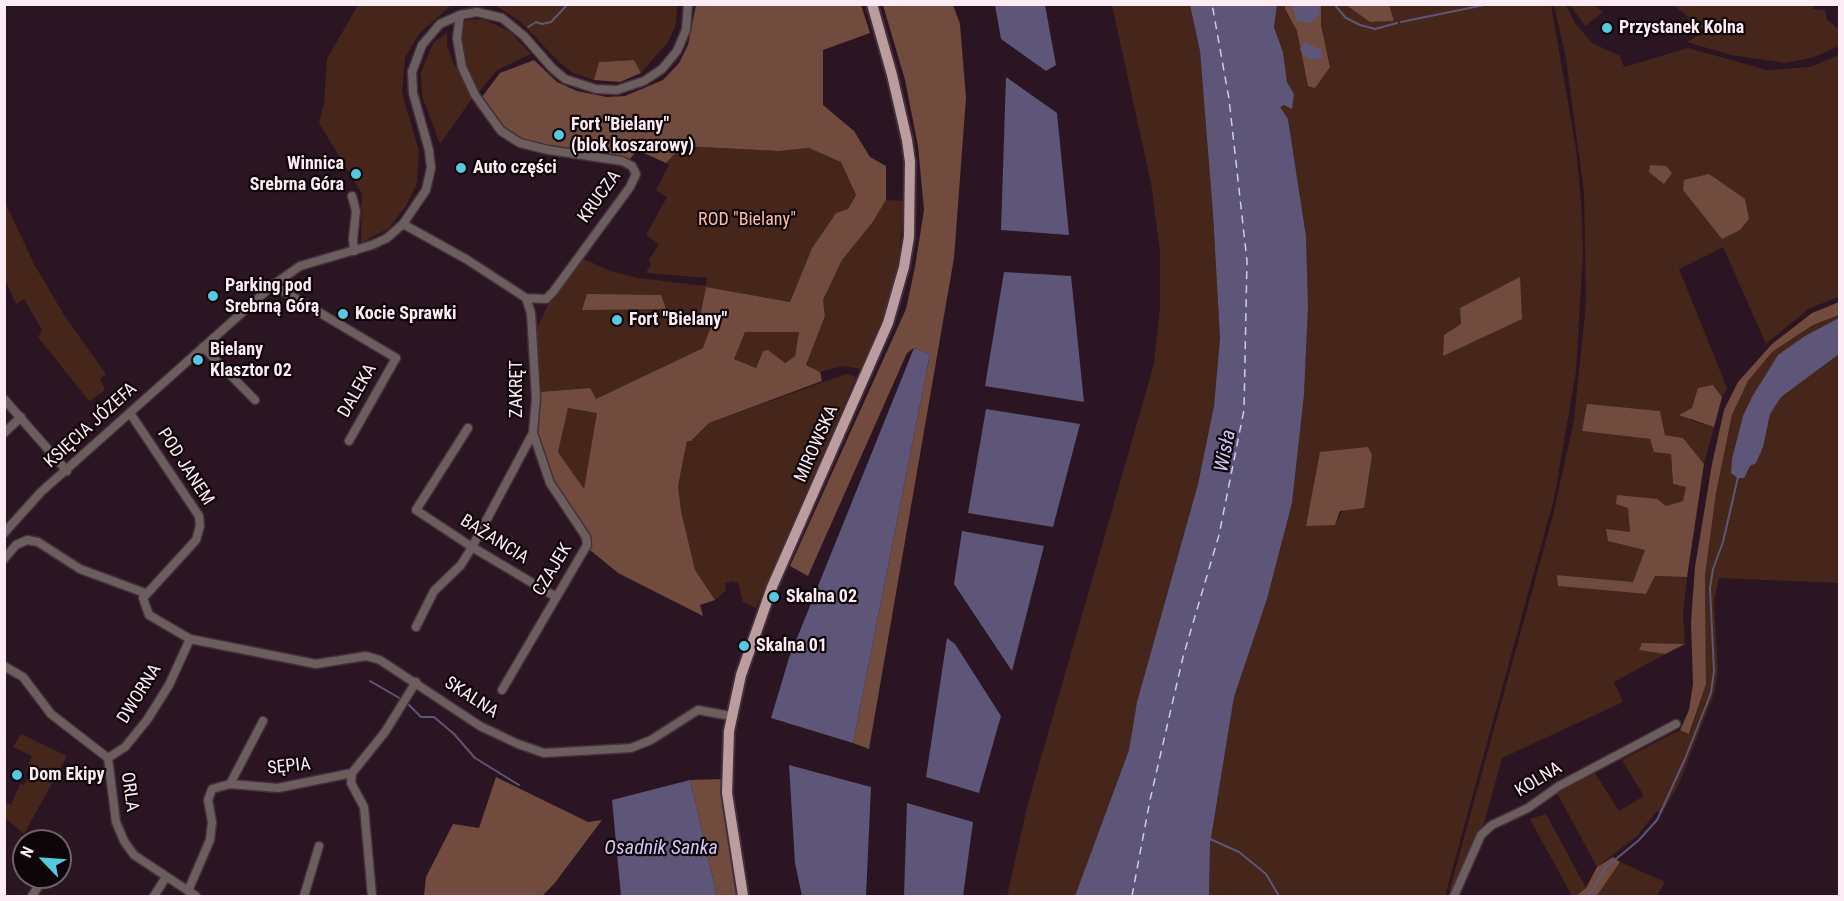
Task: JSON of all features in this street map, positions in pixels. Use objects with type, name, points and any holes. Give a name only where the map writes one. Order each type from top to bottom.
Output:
[{"type":"main road","name":"MIROWSKA","points":[[743,897],[727,793],[731,716],[758,622],[888,323],[904,267],[909,237],[910,162],[892,75],[872,4]]},
{"type":"street","points":[[460,15],[477,12],[502,18],[524,36],[552,68],[565,79],[596,89],[617,90],[644,81],[662,69],[682,40],[688,4]]},
{"type":"street","name":"KSIĘCIA JÓZEFA","points":[[4,533],[28,505],[273,285],[300,266],[354,251],[387,238],[404,224],[426,190],[431,168],[429,150],[413,93],[414,64],[422,45],[440,24],[460,15]]},
{"type":"street","name":"KRUCZA","points":[[460,15],[457,38],[462,67],[475,95],[501,131],[520,143],[548,150],[622,161],[632,166],[636,174],[630,187],[553,292],[546,299],[526,298]]},
{"type":"street","points":[[352,196],[356,212],[352,239],[354,251]]},
{"type":"street","points":[[404,224],[493,275],[526,298]]},
{"type":"street","name":"DALEKA","points":[[273,285],[396,358],[349,441]]},
{"type":"street","name":"ZAKRĘT","points":[[416,627],[434,591],[461,565],[472,547],[533,434],[536,384],[531,313],[526,298]]},
{"type":"street","points":[[203,347],[255,400]]},
{"type":"street","points":[[4,399],[67,471]]},
{"type":"street","name":"POD JANEM","points":[[130,413],[199,516],[200,526],[196,540],[145,593]]},
{"type":"street","points":[[4,433],[21,417]]},
{"type":"street","name":"BAŻANCIA","points":[[468,428],[416,510],[472,547],[556,597]]},
{"type":"street","name":"CZAJEK","points":[[502,690],[587,545],[586,537],[550,483],[533,434]]},
{"type":"street","points":[[4,559],[16,545],[27,540],[38,542],[80,569],[145,593],[144,603],[149,615],[190,639]]},
{"type":"street","name":"SKALNA","points":[[190,639],[316,664],[366,656],[385,662],[480,726],[518,744],[544,753],[631,748],[659,736],[698,710],[731,716]]},
{"type":"street","name":"DWORNA","points":[[108,758],[125,747],[147,720],[169,685],[190,639]]},
{"type":"street","name":"ORLA","points":[[4,666],[22,677],[51,714],[108,758],[116,822],[124,841],[134,855],[196,897]]},
{"type":"street","points":[[372,897],[364,807],[351,783],[352,773],[385,732],[416,681]]},
{"type":"street","name":"SĘPIA","points":[[230,784],[263,721]]},
{"type":"street","name":"KOLNA","points":[[1454,897],[1481,835],[1492,825],[1528,808],[1559,786],[1676,724]]},
{"type":"street","name":"SĘPIA","points":[[188,891],[210,840],[212,822],[208,800],[212,789],[230,784],[279,788],[352,773]]},
{"type":"street","points":[[304,897],[319,846]]},
{"type":"street","points":[[154,897],[166,877]]},
{"type":"green space","points":[[358,5],[495,5],[450,6],[419,34],[405,58],[402,93],[419,151],[417,183],[406,206],[389,228],[361,243],[362,194],[319,123],[324,103],[327,59]]},
{"type":"green space","points":[[495,5],[677,5],[676,24],[668,42],[641,73],[634,60],[599,62],[594,80],[573,73],[559,62],[521,22]]},
{"type":"green space","points":[[1112,5],[1190,5],[1200,51],[1213,214],[1220,338],[1214,406],[1198,484],[1137,702],[1129,750],[1075,896],[1007,896],[1028,803],[1154,364],[1160,307],[1160,252],[1151,183]]},
{"type":"green space","points":[[1277,5],[1285,5],[1285,10],[1297,31],[1308,86],[1330,67],[1321,25],[1321,5],[1346,5],[1370,22],[1394,21],[1389,5],[1551,5],[1576,149],[1581,201],[1583,252],[1576,371],[1554,499],[1445,896],[1209,896],[1210,844],[1234,697],[1267,599],[1292,503],[1304,395],[1308,306],[1306,236],[1288,119],[1279,107],[1294,94],[1287,82],[1283,52],[1274,26]],"holes":[[[1372,455],[1335,525],[1307,525]]]},
{"type":"green space","points":[[1554,5],[1566,5],[1575,23],[1592,43],[1620,56],[1624,67],[1688,48],[1767,70],[1810,67],[1839,55],[1839,297],[1808,309],[1766,344],[1723,247],[1679,269],[1727,388],[1722,397],[1713,385],[1690,420],[1714,427],[1704,464],[1683,438],[1665,435],[1660,411],[1587,405],[1582,431],[1650,439],[1671,454],[1673,484],[1686,486],[1683,501],[1666,506],[1628,507],[1630,532],[1646,549],[1633,582],[1558,575],[1558,586],[1646,594],[1655,576],[1687,577],[1683,615],[1685,644],[1642,643],[1639,650],[1665,654],[1614,682],[1623,702],[1502,758],[1482,830],[1451,896],[1448,896],[1553,515],[1574,420],[1586,303],[1584,192],[1566,58]]},
{"type":"green space","points":[[1570,5],[1594,5],[1603,12],[1585,26]]},
{"type":"green space","points":[[1674,5],[1813,5],[1813,9],[1825,10],[1827,20],[1839,29],[1839,46],[1814,57],[1786,63],[1731,55],[1687,42],[1705,31]]},
{"type":"green space","points":[[483,19],[509,31],[531,54],[497,70],[478,93],[463,61],[460,28],[467,20]]},
{"type":"green space","points":[[447,33],[447,46],[453,62],[473,97],[440,144],[422,96],[421,72],[434,42]]},
{"type":"green space","name":"ROD \"Bielany\"","points":[[682,146],[778,151],[809,148],[841,161],[856,195],[848,209],[836,213],[812,248],[790,302],[706,287],[712,324],[704,348],[596,399],[589,388],[539,392],[536,331],[550,300],[582,258],[610,271],[638,278],[706,286],[707,278],[646,273],[651,264],[649,260],[659,244],[646,235],[667,197],[656,190],[669,165],[666,163]]},
{"type":"green space","points":[[4,200],[34,264],[64,315],[106,374],[100,379],[105,390],[89,401],[38,337],[42,330],[24,299],[16,304],[5,279]]},
{"type":"green space","points":[[886,200],[904,201],[898,267],[884,316],[861,369],[843,366],[820,372],[806,365],[825,316],[823,300],[842,260],[872,223]]},
{"type":"green space","points":[[1839,315],[1839,325],[1764,410],[1839,346],[1839,583],[1719,578],[1714,601],[1718,671],[1714,694],[1680,781],[1662,814],[1657,811],[1637,836],[1597,867],[1557,793],[1595,773],[1619,811],[1644,796],[1622,760],[1680,730],[1690,734],[1706,684],[1705,576],[1716,493],[1732,415],[1748,381],[1772,352],[1813,325]]},
{"type":"green space","points":[[745,332],[800,332],[795,356],[784,363],[763,351],[756,368],[733,359]]},
{"type":"green space","points":[[846,374],[856,377],[756,608],[743,602],[738,583],[733,581],[725,583],[726,590],[715,600],[695,570],[681,511],[678,486],[687,441],[691,441],[709,423]]},
{"type":"green space","points":[[568,408],[598,413],[584,489],[558,452]]},
{"type":"green space","points":[[21,734],[67,756],[27,829],[18,829],[5,818],[4,802],[11,805],[20,784],[24,785],[30,772],[26,770],[32,756],[13,747]]},
{"type":"green space","points":[[1546,814],[1586,888],[1576,896],[1572,896],[1530,819]]},
{"type":"green space","points":[[1620,862],[1665,882],[1657,896],[1594,896]]},
{"type":"shaded area","points":[[696,5],[861,5],[870,33],[823,50],[823,105],[854,131],[870,157],[886,166],[886,200],[872,223],[842,260],[823,300],[825,316],[806,365],[820,372],[822,381],[709,423],[691,441],[687,441],[678,486],[681,511],[695,570],[715,600],[700,605],[703,616],[618,573],[590,550],[590,534],[559,496],[549,474],[535,430],[541,403],[539,392],[590,388],[596,399],[703,348],[712,324],[700,318],[706,287],[790,302],[812,248],[836,213],[848,209],[856,195],[841,162],[809,148],[778,151],[682,146],[666,163],[637,150],[630,159],[608,154],[576,153],[520,139],[509,133],[482,97],[500,73],[534,60],[557,82],[577,91],[607,97],[625,96],[663,80],[679,63],[688,45]],"holes":[[[745,332],[799,332],[795,356],[785,363],[768,350],[763,351],[756,368],[734,359]],[[568,408],[597,413],[584,489],[558,452]]]},
{"type":"shaded area","points":[[883,5],[953,5],[960,24],[966,98],[954,258],[869,749],[853,743],[930,354],[914,348],[907,353],[808,576],[790,566],[906,309],[915,267],[924,210],[918,146],[905,80]]},
{"type":"shaded area","points":[[1285,5],[1321,5],[1321,25],[1330,67],[1315,88],[1308,86],[1297,31]]},
{"type":"shaded area","points":[[1346,5],[1389,5],[1394,21],[1370,22]]},
{"type":"shaded area","points":[[634,60],[641,73],[620,82],[594,80],[599,62]]},
{"type":"shaded area","points":[[1650,165],[1666,166],[1672,173],[1664,184],[1649,172]]},
{"type":"shaded area","points":[[1709,174],[1745,199],[1749,219],[1740,230],[1722,239],[1683,190],[1684,180]]},
{"type":"shaded area","points":[[1520,277],[1522,319],[1443,356],[1444,335],[1461,324],[1460,308]]},
{"type":"shaded area","points":[[587,294],[661,295],[666,309],[582,310]]},
{"type":"shaded area","points":[[1839,302],[1839,315],[1813,325],[1772,352],[1748,381],[1732,415],[1716,493],[1705,576],[1706,684],[1689,734],[1680,730],[1689,710],[1693,684],[1691,623],[1695,567],[1712,464],[1724,410],[1738,382],[1772,344],[1812,313]]},
{"type":"shaded area","points":[[1713,385],[1722,397],[1714,427],[1679,415],[1692,408],[1698,388]]},
{"type":"shaded area","points":[[1587,404],[1660,411],[1665,435],[1683,438],[1704,464],[1687,577],[1655,576],[1646,594],[1558,586],[1557,575],[1633,582],[1645,550],[1608,541],[1606,529],[1630,532],[1628,508],[1616,504],[1617,495],[1657,499],[1666,506],[1683,501],[1686,487],[1673,484],[1671,454],[1654,452],[1650,439],[1582,431]]},
{"type":"shaded area","points":[[1368,447],[1372,455],[1364,508],[1340,511],[1335,525],[1306,526],[1320,452]]},
{"type":"shaded area","points":[[1642,643],[1685,644],[1665,654],[1639,650]]},
{"type":"shaded area","points":[[496,777],[588,822],[602,820],[554,884],[542,896],[424,896],[426,877],[453,824],[479,828]]},
{"type":"shaded area","points":[[722,779],[727,827],[739,896],[717,896],[690,780]]},
{"type":"shaded area","points":[[1613,857],[1620,862],[1598,894],[1576,896],[1586,888],[1597,867]]},
{"type":"water","points":[[995,5],[1045,5],[1056,65],[1046,71],[1001,39]]},
{"type":"water","name":"Wisła","points":[[1190,5],[1277,5],[1274,27],[1283,52],[1287,82],[1294,94],[1292,109],[1284,105],[1280,107],[1288,119],[1306,236],[1308,306],[1304,395],[1292,503],[1267,599],[1234,697],[1210,844],[1209,896],[1075,896],[1129,750],[1137,702],[1198,484],[1214,406],[1220,338],[1213,214],[1200,51]]},
{"type":"water","points":[[1292,5],[1319,5],[1320,14],[1311,23],[1297,21]]},
{"type":"water","points":[[1305,42],[1323,51],[1322,57],[1315,60],[1305,57],[1300,49]]},
{"type":"water","points":[[1006,77],[1057,113],[1069,235],[1001,230]]},
{"type":"water","points":[[1004,272],[1071,276],[1084,402],[985,386]]},
{"type":"water","points":[[1839,318],[1839,354],[1781,397],[1770,414],[1763,447],[1756,463],[1750,466],[1744,478],[1738,478],[1731,473],[1732,459],[1743,416],[1778,355],[1805,336]]},
{"type":"water","points":[[914,348],[930,354],[853,743],[771,718],[789,658]]},
{"type":"water","points":[[986,409],[1080,424],[1053,527],[968,513]]},
{"type":"water","points":[[962,531],[1044,546],[1012,671],[954,584]]},
{"type":"water","points":[[947,638],[955,644],[1001,716],[979,793],[926,777]]},
{"type":"water","points":[[789,765],[871,787],[866,896],[802,896],[795,863]]},
{"type":"water","name":"Osadnik Sanka","points":[[690,780],[717,896],[621,896],[612,800]]},
{"type":"water","points":[[907,803],[973,822],[963,896],[904,896]]},
{"type":"waterway","points":[[528,27],[536,22],[542,24],[551,22],[568,4]]},
{"type":"waterway","points":[[1334,4],[1346,18],[1360,25],[1375,29],[1397,23]]},
{"type":"waterway","points":[[1401,22],[1489,4]]},
{"type":"waterway","points":[[1586,896],[1593,890],[1605,868],[1639,840],[1657,820],[1685,759],[1711,693],[1714,671],[1710,588],[1738,477]]},
{"type":"waterway","points":[[370,681],[401,699]]},
{"type":"waterway","points":[[407,703],[421,717],[434,717],[454,734],[475,758],[519,785]]},
{"type":"waterway","points":[[1210,839],[1239,852],[1266,874],[1279,896]]},
{"type":"ferry route","points":[[1132,896],[1150,800],[1183,657],[1219,535],[1244,410],[1247,261],[1229,99],[1212,4]]},
{"type":"place","name":"Przystanek Kolna","points":[[1607,28]]},
{"type":"place","name":"Fort \"Bielany\" (blok koszarowy)","points":[[559,135]]},
{"type":"place","name":"Auto części","points":[[461,168]]},
{"type":"place","name":"Winnica Srebrna Góra","points":[[356,174]]},
{"type":"place","name":"Parking pod Srebrną Górą","points":[[213,296]]},
{"type":"place","name":"Kocie Sprawki","points":[[343,314]]},
{"type":"place","name":"Fort \"Bielany\"","points":[[617,320]]},
{"type":"place","name":"Bielany Klasztor 02","points":[[198,360]]},
{"type":"place","name":"Skalna 02","points":[[774,597]]},
{"type":"place","name":"Skalna 01","points":[[744,646]]},
{"type":"place","name":"Dom Ekipy","points":[[17,775]]}]
